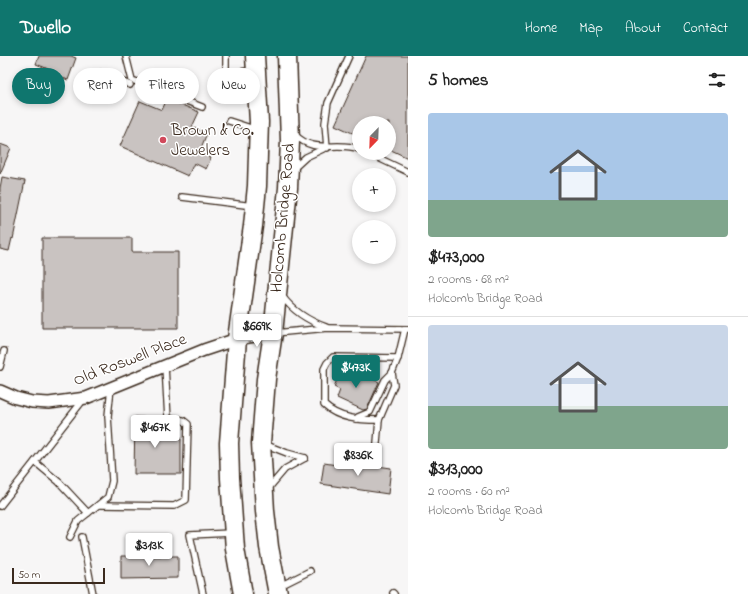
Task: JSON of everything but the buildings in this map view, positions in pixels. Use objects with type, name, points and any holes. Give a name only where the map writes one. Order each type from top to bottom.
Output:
[{"type":"main road","name":"Holcomb Bridge Road","points":[[277,591],[269,547],[261,443],[265,392],[273,333],[289,176],[290,129],[287,56]]},
{"type":"main road","name":"Holcomb Bridge Road","points":[[243,594],[234,533],[230,478],[230,443],[237,339],[255,206],[259,130],[256,63]]},
{"type":"street","name":"Old Roswell Place","points":[[0,391],[16,398],[32,402],[49,403],[86,398],[204,350],[237,339],[273,333]]},
{"type":"lane","points":[[226,56],[226,74],[256,63]]},
{"type":"lane","points":[[327,148],[325,123],[328,103],[349,56]]},
{"type":"lane","points":[[127,59],[132,80],[202,107]]},
{"type":"lane","points":[[229,121],[259,130]]},
{"type":"lane","points":[[290,129],[305,143],[320,148],[327,148]]},
{"type":"lane","points":[[289,176],[306,157],[320,150],[337,146],[352,148]]},
{"type":"lane","points":[[383,160],[408,172]]},
{"type":"lane","points":[[182,197],[255,206]]},
{"type":"lane","points":[[277,288],[291,307],[299,313],[328,328]]},
{"type":"lane","points":[[273,333],[328,328],[407,329],[392,373],[385,380],[370,412],[356,419]]},
{"type":"lane","points":[[0,367],[4,350]]},
{"type":"lane","points":[[379,420],[356,419],[332,412],[324,405],[324,369],[333,357],[398,358]]},
{"type":"lane","points":[[99,505],[174,506],[186,500],[188,424],[183,420],[168,419],[165,366]]},
{"type":"lane","points":[[376,454],[379,420],[394,385],[392,373]]},
{"type":"lane","points":[[70,537],[78,521],[108,497],[112,481],[108,416],[111,388]]},
{"type":"lane","points":[[0,506],[86,398]]},
{"type":"lane","points":[[261,443],[305,458],[284,469],[264,494]]},
{"type":"lane","points":[[35,462],[59,482],[88,513]]},
{"type":"lane","points":[[202,594],[190,535],[234,533]]},
{"type":"lane","points":[[82,537],[94,594]]},
{"type":"lane","points":[[277,591],[310,571]]},
{"type":"place","name":"Brown & Co. Jewelers","points":[[163,140]]}]
